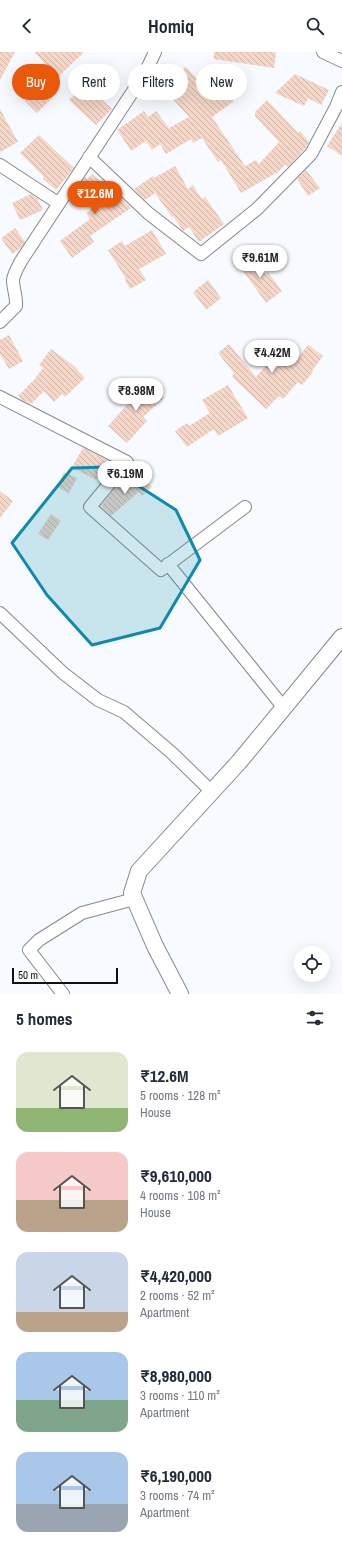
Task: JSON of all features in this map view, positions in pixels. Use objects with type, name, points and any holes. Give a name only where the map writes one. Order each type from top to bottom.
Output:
[{"type":"street","points":[[0,322],[16,306],[13,280],[16,271],[58,203],[145,73],[155,52]]},
{"type":"street","points":[[323,52],[342,61]]},
{"type":"street","points":[[89,157],[148,213],[201,254],[257,208],[311,154],[339,109],[342,92]]},
{"type":"street","points":[[0,165],[58,203]]},
{"type":"street","points":[[0,397],[127,462],[90,506],[161,570],[245,507]]},
{"type":"street","points":[[168,564],[284,708]]},
{"type":"street","points":[[0,613],[63,673],[98,700],[124,712],[172,753],[212,792]]},
{"type":"street","points":[[180,994],[155,946],[132,893],[139,871],[239,762],[342,637]]},
{"type":"street","points":[[63,994],[29,950],[39,940],[82,913],[134,899]]},
{"type":"highlighted area","points":[[109,467],[176,510],[200,560],[160,628],[92,645],[47,595],[12,543],[72,468]]},
{"type":"building","points":[[0,52],[15,52],[0,80]]},
{"type":"building","points":[[34,52],[84,52],[72,64],[68,64],[68,67],[60,75],[60,64],[46,64]]},
{"type":"building","points":[[214,52],[276,52],[274,68],[214,59]]},
{"type":"building","points":[[188,69],[196,78],[196,100],[234,101],[212,117],[245,166],[256,160],[259,164],[279,142],[255,116],[255,112],[267,100],[298,133],[300,131],[309,142],[305,149],[288,167],[286,164],[278,172],[241,193],[221,160],[218,162],[202,138],[193,143],[191,139],[166,154],[160,144],[152,150],[146,141],[131,151],[117,130],[144,111],[148,117],[156,111],[169,128],[189,117],[174,100],[188,100]]},
{"type":"building","points":[[295,74],[329,90],[321,105],[308,98],[304,106],[275,93]]},
{"type":"building","points":[[26,100],[50,100],[37,113],[25,101]]},
{"type":"building","points":[[69,100],[102,100],[112,109],[96,125]]},
{"type":"building","points":[[0,109],[18,142],[0,152]]},
{"type":"building","points":[[342,123],[342,156],[327,146]]},
{"type":"building","points":[[39,135],[74,168],[56,190],[43,179],[44,177],[20,153]]},
{"type":"building","points":[[175,166],[188,189],[193,185],[202,199],[205,197],[224,224],[199,242],[189,227],[183,231],[155,193],[145,200],[134,189],[153,176],[154,178]]},
{"type":"building","points":[[306,170],[320,188],[308,196],[297,179]]},
{"type":"building","points":[[92,174],[114,194],[116,193],[131,208],[90,236],[94,242],[72,258],[60,241],[90,219],[86,213],[97,205],[78,188],[85,177],[87,179]]},
{"type":"building","points":[[31,194],[38,199],[43,210],[20,220],[12,203]]},
{"type":"building","points":[[15,228],[25,242],[20,249],[12,254],[1,238]]},
{"type":"building","points":[[152,230],[166,254],[139,269],[146,280],[130,289],[125,280],[126,279],[108,250],[122,241],[125,246]]},
{"type":"building","points":[[253,254],[265,274],[268,272],[282,291],[266,303],[238,264]]},
{"type":"building","points":[[208,280],[221,298],[206,310],[193,292]]},
{"type":"building","points":[[9,335],[23,361],[9,369],[0,354],[0,340]]},
{"type":"building","points":[[229,344],[256,377],[279,351],[291,362],[296,357],[298,358],[308,345],[323,356],[312,371],[313,372],[302,385],[298,382],[283,399],[279,396],[266,409],[232,377],[234,373],[218,353]]},
{"type":"building","points":[[51,349],[74,366],[85,378],[65,397],[62,394],[54,402],[44,391],[31,404],[22,400],[18,396],[34,380],[43,368],[39,365]]},
{"type":"building","points":[[149,381],[164,398],[143,417],[147,421],[127,443],[108,426],[133,398],[132,397]]},
{"type":"building","points":[[228,385],[248,418],[218,436],[214,429],[187,447],[175,431],[187,423],[189,426],[210,413],[202,400]]},
{"type":"building","points":[[83,448],[107,460],[96,480],[72,467]]},
{"type":"building","points":[[64,472],[77,478],[69,493],[57,487]]},
{"type":"building","points":[[142,475],[152,487],[142,496],[139,492],[111,516],[101,506],[115,488],[124,481],[129,486]]},
{"type":"building","points":[[0,491],[13,501],[0,518]]},
{"type":"building","points":[[51,514],[61,521],[48,540],[38,534]]}]
